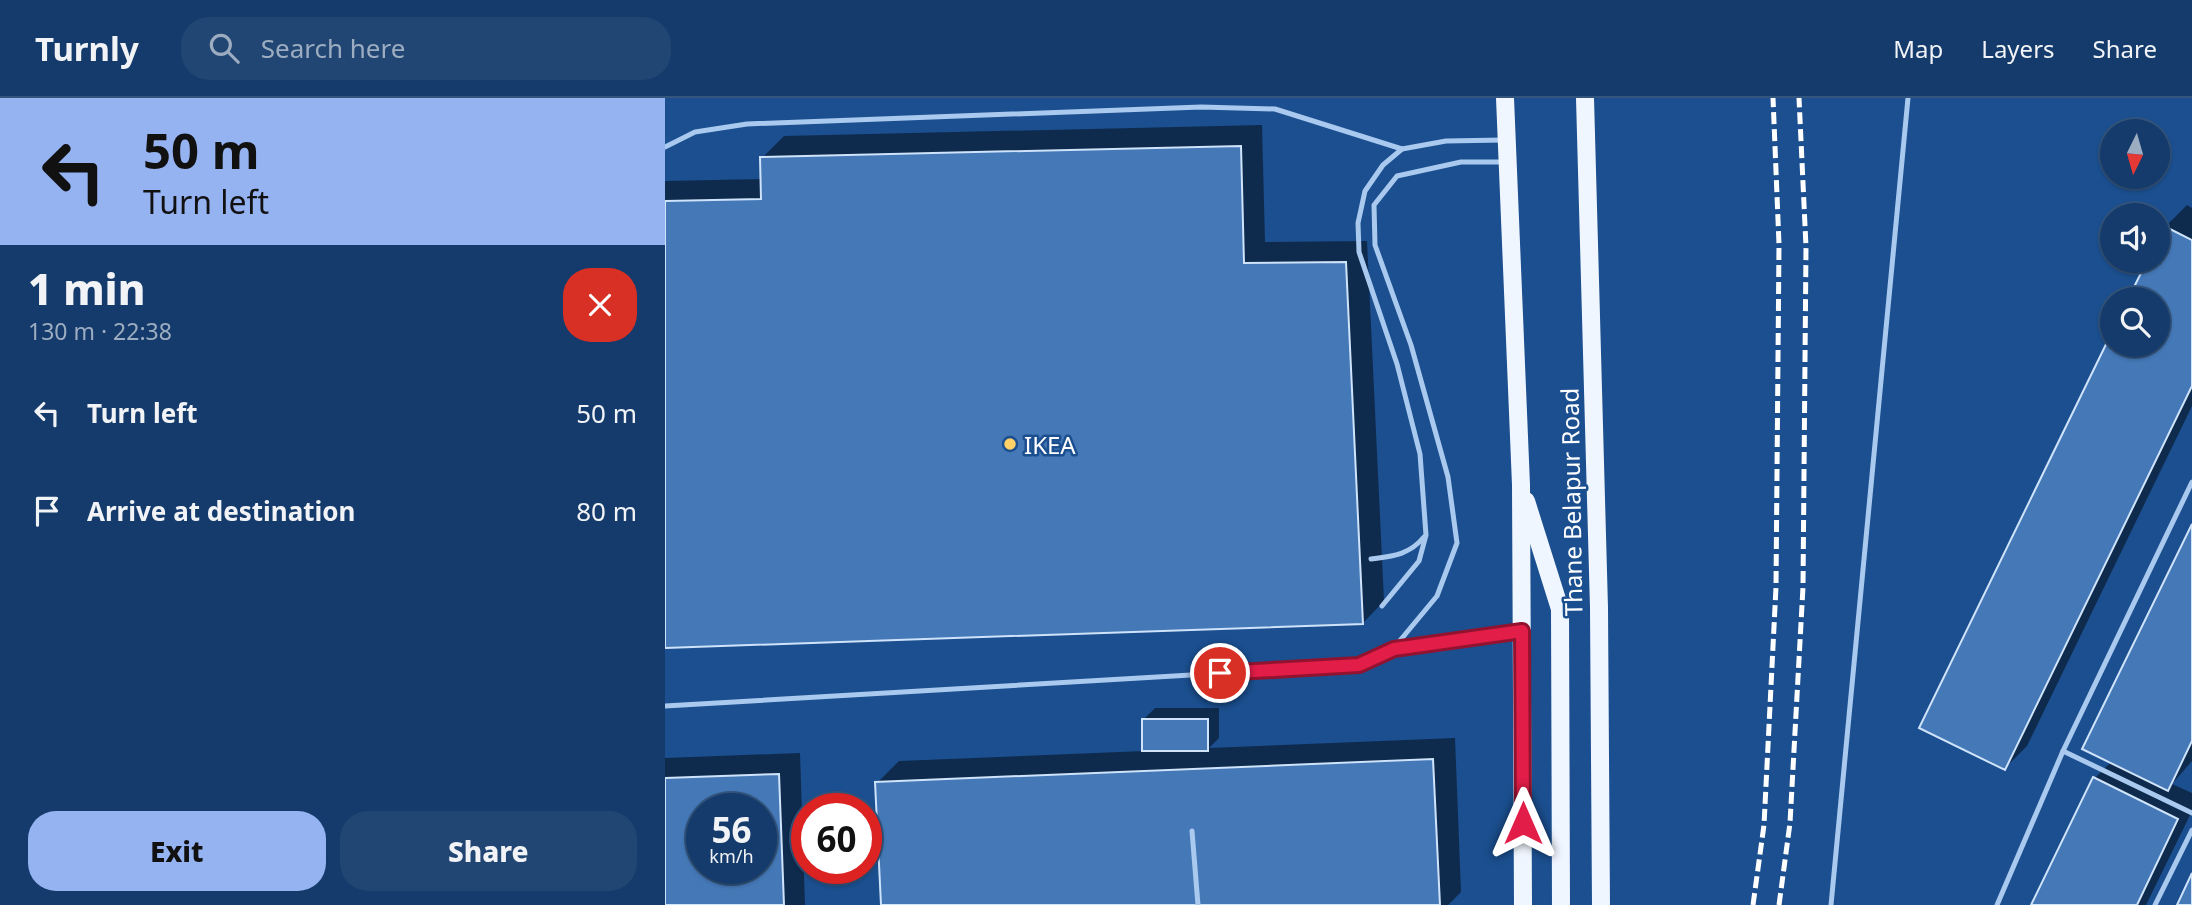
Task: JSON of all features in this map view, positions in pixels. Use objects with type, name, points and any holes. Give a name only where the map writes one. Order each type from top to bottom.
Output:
[{"type":"main road","name":"Thane Belapur Road","points":[[1505,98],[1521,485]]},
{"type":"main road","name":"Thane Belapur Road","points":[[1585,98],[1599,608],[1601,905]]},
{"type":"main road","points":[[1521,485],[1560,609],[1561,905]]},
{"type":"main road","points":[[1521,485],[1523,905]]},
{"type":"lane","points":[[1831,905],[1908,98]]},
{"type":"lane","points":[[665,147],[695,132],[747,124],[1201,107],[1275,109],[1402,149],[1445,141],[1507,140]]},
{"type":"lane","points":[[1382,606],[1419,561],[1426,535],[1420,454],[1397,364],[1359,252],[1358,223],[1364,191],[1383,165],[1402,149]]},
{"type":"lane","points":[[1394,649],[1437,596],[1457,543],[1444,464],[1411,345],[1375,245],[1374,205],[1397,176],[1461,162],[1509,162]]},
{"type":"lane","points":[[1997,905],[2063,751],[2192,482]]},
{"type":"lane","points":[[1371,559],[1399,555],[1415,548],[1426,535]]},
{"type":"lane","points":[[665,706],[1359,665],[1394,649],[1522,631]]},
{"type":"lane","points":[[2063,751],[2192,813]]},
{"type":"lane","points":[[2155,905],[2192,830]]},
{"type":"lane","points":[[1192,831],[1198,905]]},
{"type":"building","name":"IKEA","points":[[1241,146],[1244,263],[1346,262],[1363,624],[665,648],[665,201],[761,199],[760,157]]},
{"type":"building","points":[[2170,229],[2192,240],[2192,386],[2005,770],[1919,728],[2100,357],[2170,357],[2170,287],[2134,287],[2141,273],[2170,273]]},
{"type":"building","points":[[2192,524],[2192,741],[2168,791],[2082,749]]},
{"type":"building","points":[[1142,719],[1208,719],[1208,751],[1142,751]]},
{"type":"building","points":[[1433,759],[1440,905],[881,905],[882,793],[876,793],[875,782]]},
{"type":"building","points":[[779,774],[784,905],[665,905],[665,778]]},
{"type":"building","points":[[2093,777],[2178,819],[2137,905],[2031,905]]},
{"type":"building","points":[[2192,873],[2192,905],[2177,905]]},
{"type":"railway","points":[[1753,905],[1764,825],[1776,587],[1779,244],[1773,98]]},
{"type":"railway","points":[[1779,905],[1790,823],[1803,587],[1806,247],[1799,98]]},
{"type":"place","name":"IKEA","points":[[1010,444]]},
{"type":"route","points":[[1220,673],[1359,665],[1394,649],[1522,631],[1523,823]]}]
